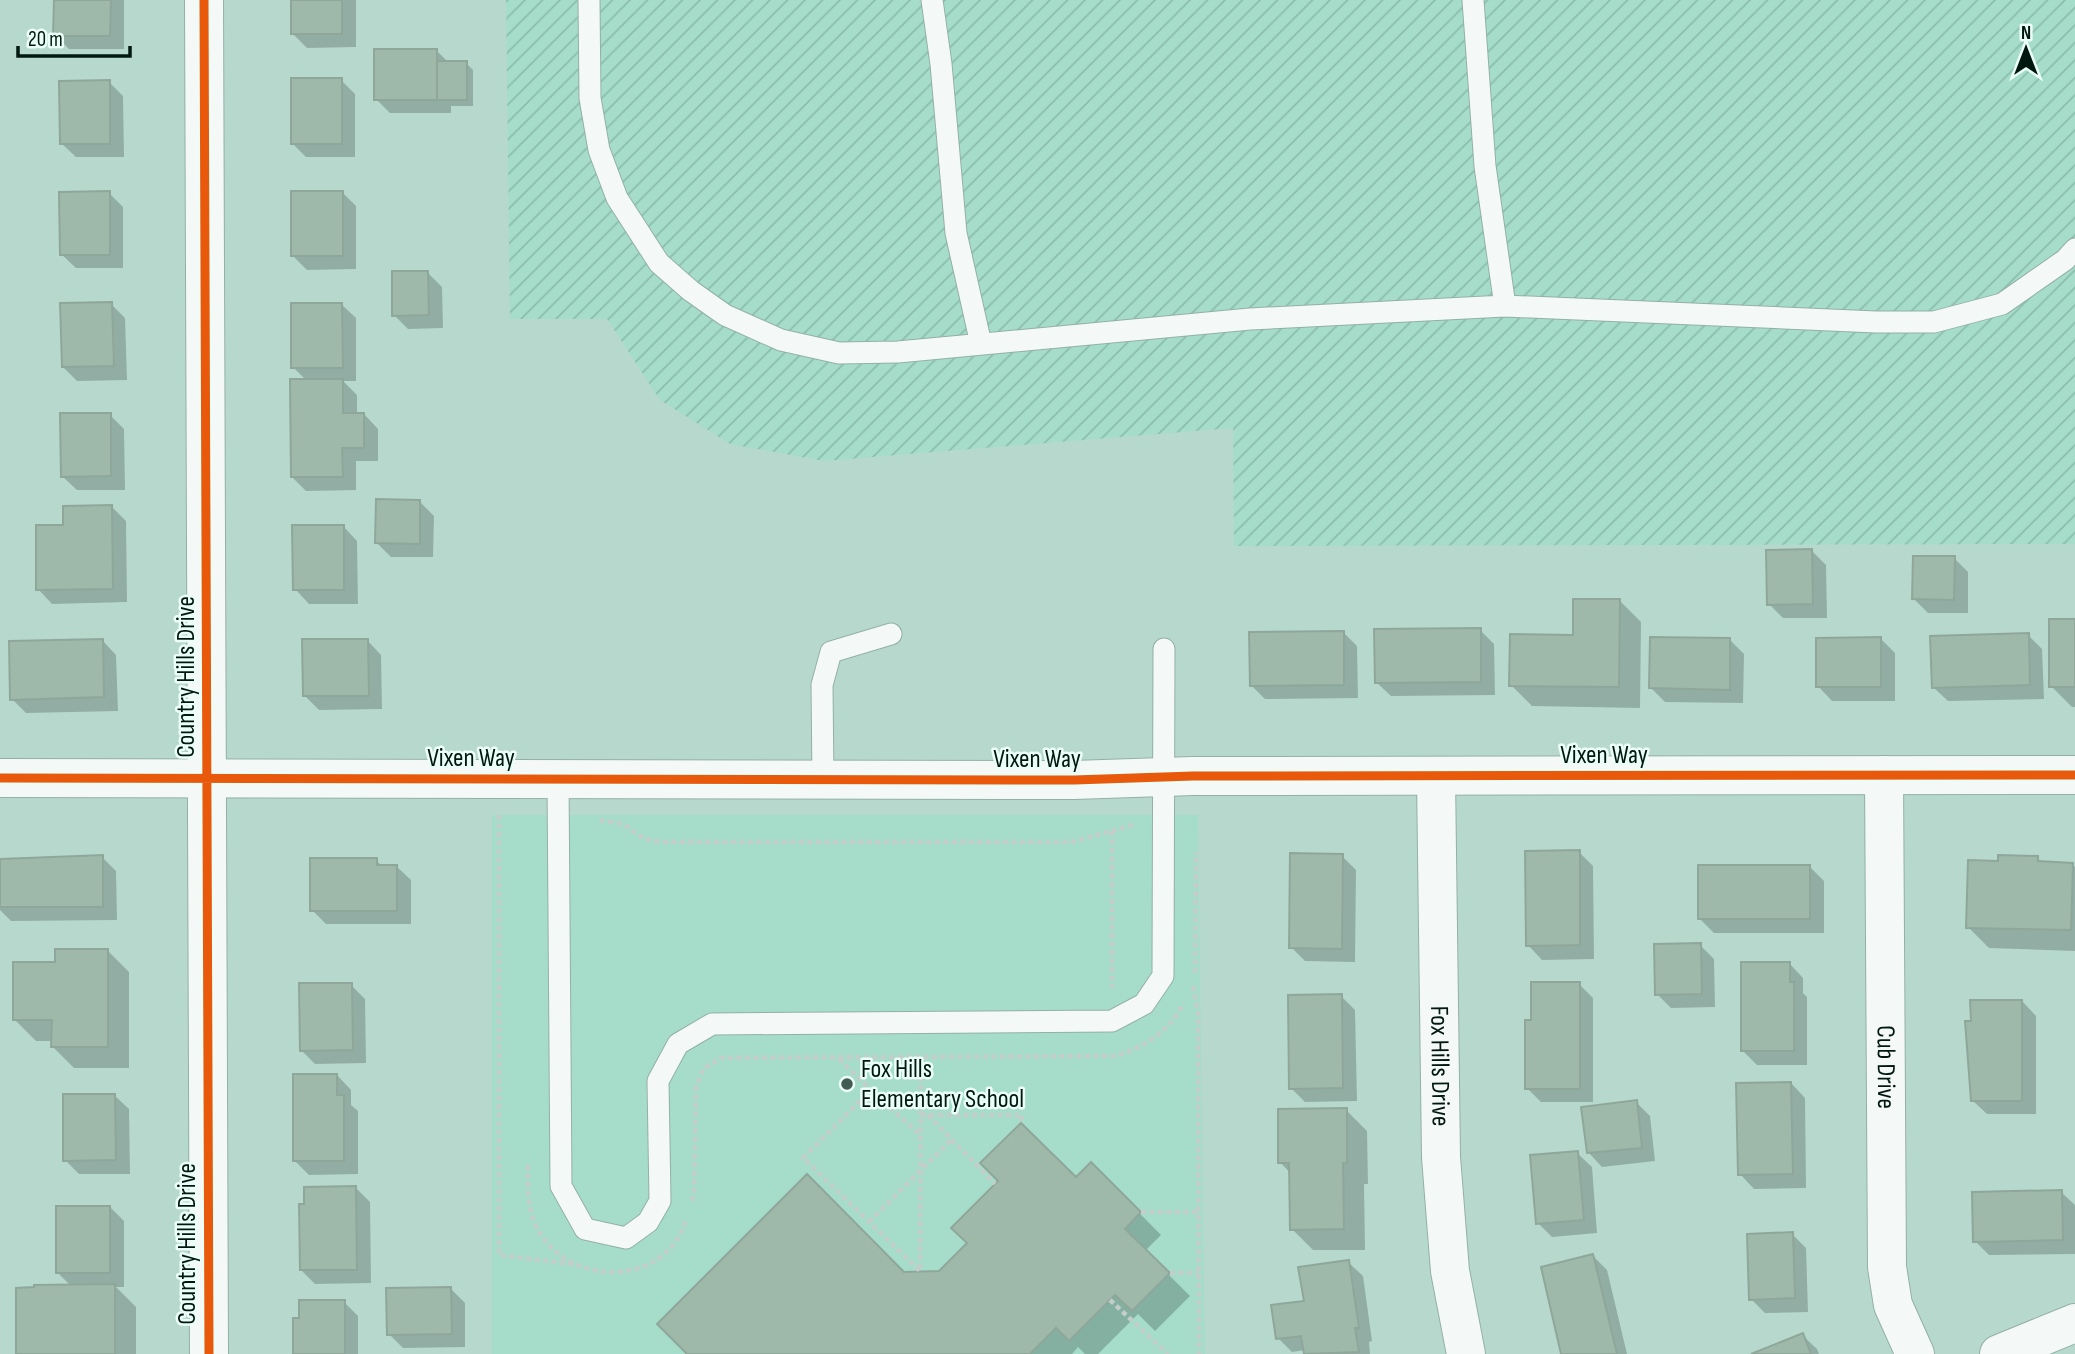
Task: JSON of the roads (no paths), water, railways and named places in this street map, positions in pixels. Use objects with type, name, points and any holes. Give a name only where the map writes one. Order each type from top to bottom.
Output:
[{"type":"street","name":"Country Hills Drive","points":[[204,0],[209,1354]]},
{"type":"street","name":"Cub Drive","points":[[1884,775],[1887,1267],[1893,1305],[1915,1354]]},
{"type":"street","name":"Vixen Way","points":[[0,778],[208,779],[558,796],[823,780],[1074,780],[1193,776],[2075,775]]},
{"type":"street","name":"Fox Hills Drive","points":[[1436,777],[1441,1157],[1450,1271],[1466,1354]]},
{"type":"street","points":[[2000,1354],[2075,1323]]},
{"type":"lane","points":[[589,0],[590,98],[599,150],[617,198],[659,263],[691,291],[725,315],[781,340],[839,353],[898,352],[1250,319],[1505,306],[1876,322],[1934,322],[2002,304],[2065,260],[2075,249]]},
{"type":"lane","points":[[932,0],[942,64],[956,233],[981,344]]},
{"type":"lane","points":[[1473,0],[1485,166],[1505,306]]},
{"type":"lane","points":[[823,780],[822,685],[831,652],[891,634]]},
{"type":"lane","points":[[558,796],[561,1186],[585,1228],[626,1238],[648,1222],[660,1200],[658,1081],[678,1044],[712,1024],[1112,1021],[1144,1004],[1163,976],[1164,649]]},
{"type":"place","name":"Fox Hills Elementary School","points":[[847,1084]]}]
